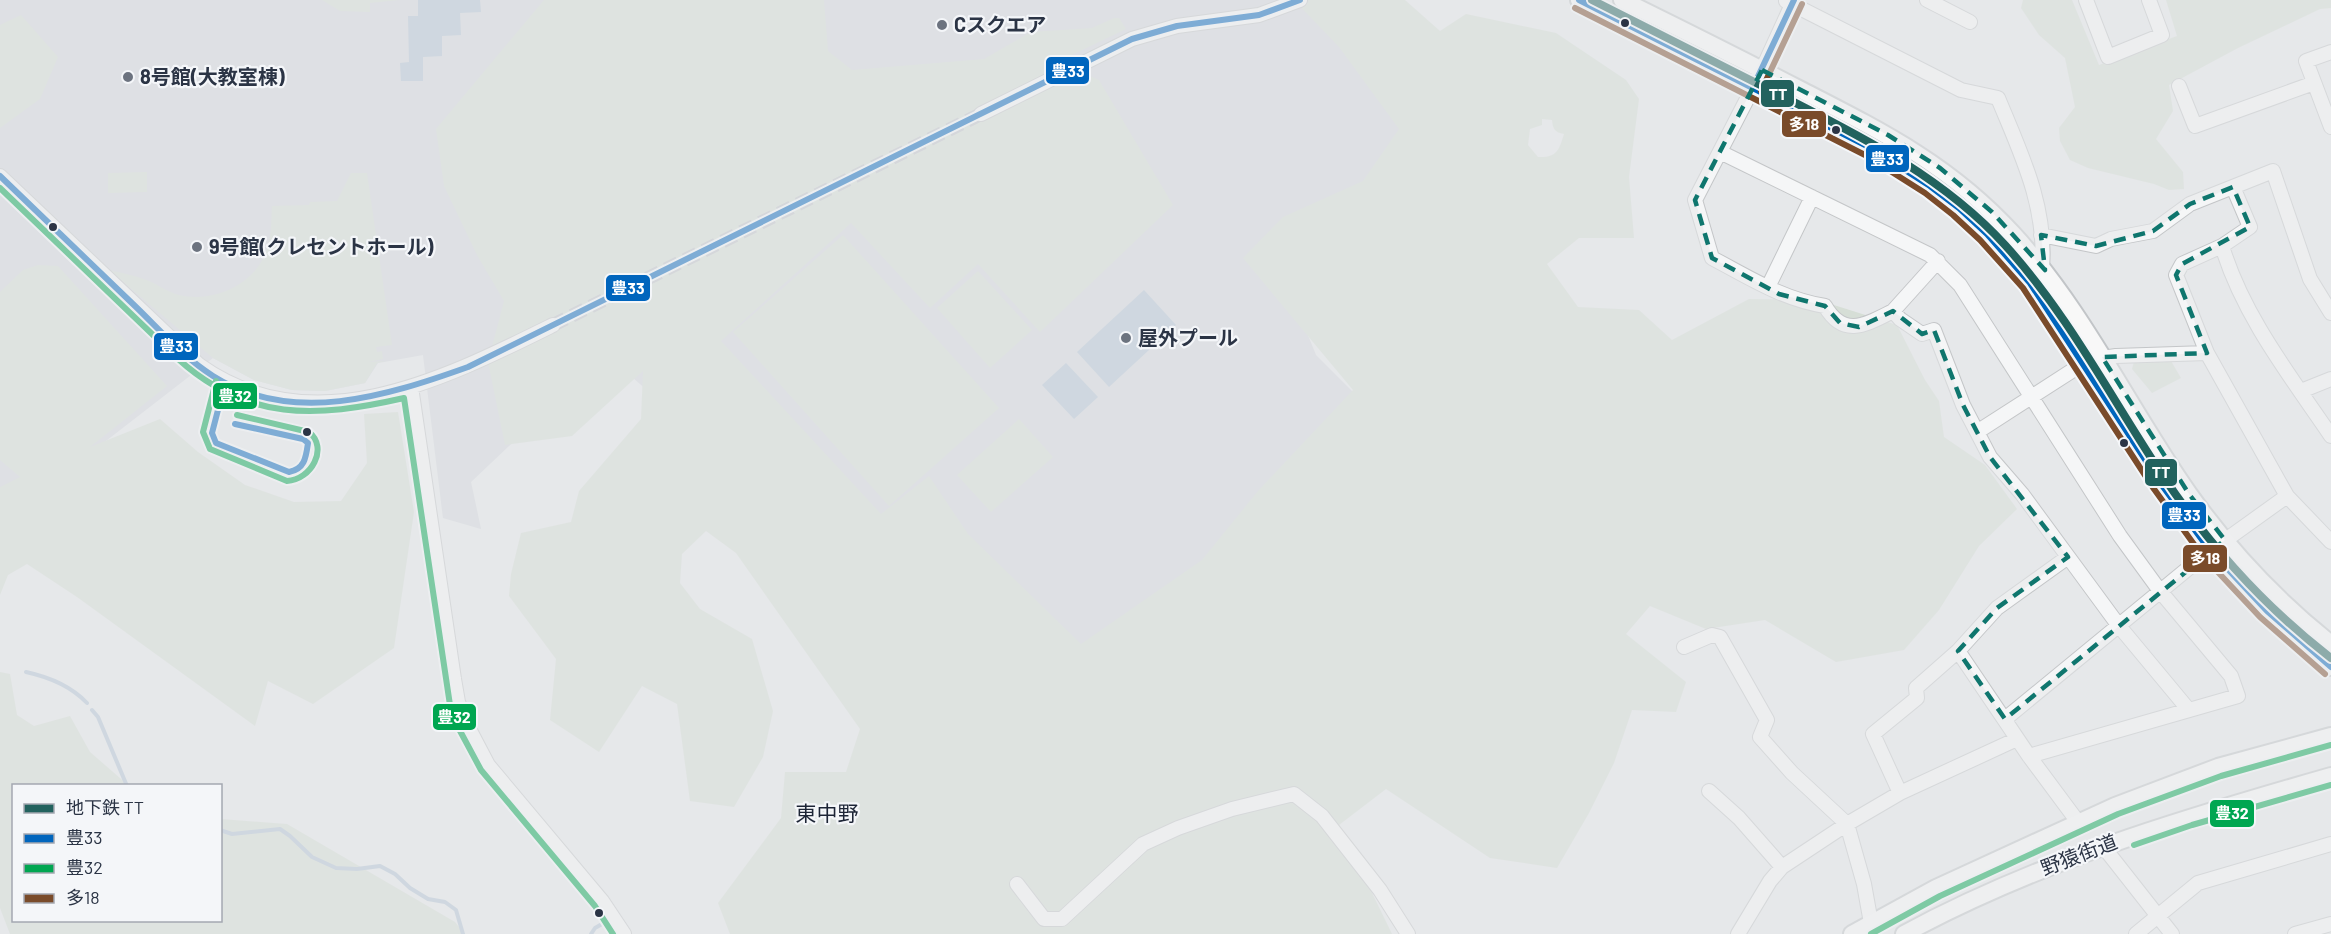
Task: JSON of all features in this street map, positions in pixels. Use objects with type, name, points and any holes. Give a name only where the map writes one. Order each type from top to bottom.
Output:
[{"type":"main road","points":[[1579,0],[1879,151],[1929,183],[1954,204],[2014,264],[2041,297],[2175,505],[2211,550],[2282,627],[2331,667]]},
{"type":"main road","points":[[1622,0],[1888,135],[1940,168],[1992,212],[2042,268],[2103,358],[2189,494],[2225,540],[2294,613],[2331,644]]},
{"type":"main road","name":"野猿街道","points":[[1851,934],[1874,929],[1944,884],[2078,822],[2218,767],[2328,738]]},
{"type":"main road","name":"野猿街道","points":[[1904,934],[2009,882],[2102,845],[2188,816],[2331,776]]},
{"type":"street","points":[[981,114],[1132,39],[1177,26],[1259,15],[1300,0]]},
{"type":"street","points":[[1927,0],[1970,22]]},
{"type":"street","points":[[2086,0],[2108,57],[2162,35],[2149,0]]},
{"type":"street","points":[[1938,261],[1893,311],[1859,327],[1840,323],[1831,316],[1825,306],[1801,302],[1779,294],[1712,258],[1695,200],[1762,70],[1790,1],[1961,90],[1998,98],[2034,185],[2043,254],[2042,268]]},
{"type":"street","points":[[2331,52],[2306,61],[2331,127]]},
{"type":"street","points":[[2180,86],[2195,126],[2314,83]]},
{"type":"street","points":[[1720,152],[1938,261],[1960,285],[2120,536],[2160,591],[2231,676],[2238,696],[2029,756]]},
{"type":"street","points":[[2041,235],[2096,246],[2111,239],[2152,231],[2190,204],[2273,171],[2310,279],[2331,313]]},
{"type":"street","points":[[0,176],[199,365],[225,383],[268,397],[308,403],[336,402],[411,387],[468,367],[553,325]]},
{"type":"street","points":[[2232,187],[2250,227],[2222,246],[2182,264],[2176,275],[2207,353],[2287,496],[2331,542]]},
{"type":"street","points":[[1768,287],[1812,197]]},
{"type":"street","points":[[2222,246],[2255,321],[2331,436]]},
{"type":"street","points":[[1893,311],[1900,319],[1922,334],[1935,330],[1963,405],[1990,457],[2022,494],[2119,626],[2188,709]]},
{"type":"street","points":[[1977,432],[2084,363],[2103,358],[2207,353]]},
{"type":"street","points":[[2301,391],[2331,379]]},
{"type":"street","points":[[411,387],[458,702],[488,765],[602,901],[624,934]]},
{"type":"street","points":[[2005,719],[2211,550],[2287,496]]},
{"type":"street","points":[[1900,793],[1873,734],[1917,698],[1916,688],[1958,651],[1997,608],[2068,557]]},
{"type":"street","points":[[1684,648],[1712,634],[1720,637],[1767,720],[1760,737],[1792,773],[1847,824],[1874,929]]},
{"type":"street","points":[[1958,651],[2017,739],[2078,822]]},
{"type":"street","points":[[1738,934],[1770,881],[1782,867],[1847,824],[1900,793],[2017,739]]},
{"type":"street","points":[[1709,791],[1739,818],[1782,867]]},
{"type":"street","points":[[1017,884],[1044,919],[1062,919],[1143,844],[1178,828],[1232,809],[1294,794],[1322,816],[1380,890],[1408,934]]},
{"type":"street","points":[[2136,934],[2198,883],[2331,844]]},
{"type":"street","points":[[2102,845],[2172,934]]},
{"type":"street","points":[[2295,934],[2331,924]]},
{"type":"highlighted area","points":[[1762,70],[1888,135],[1940,168],[1992,212],[2045,270],[2041,235],[2096,246],[2153,231],[2190,204],[2233,187],[2250,227],[2182,264],[2176,275],[2207,353],[2102,357],[2189,494],[2225,540],[2005,719],[1958,651],[1997,608],[2068,557],[1990,457],[1963,405],[1934,330],[1922,334],[1893,311],[1859,327],[1840,323],[1825,306],[1779,294],[1712,258],[1695,200]]},
{"type":"shaded area","points":[[0,0],[1399,0],[1462,75],[1290,291],[1316,355],[1371,410],[1116,713],[838,559],[606,354],[471,482],[481,529],[443,518],[423,355],[378,363],[365,383],[325,391],[292,390],[254,380],[213,358],[0,523]]},
{"type":"shaded area","points":[[322,0],[399,0],[370,3],[370,12],[340,11]]},
{"type":"shaded area","points":[[544,0],[824,0],[828,51],[852,70],[984,59],[1031,32],[1092,28],[1119,18],[1126,29],[1053,64],[1065,84],[1085,74],[1099,80],[1173,205],[1040,332],[978,264],[930,308],[851,223],[721,341],[881,514],[929,476],[968,534],[1081,644],[1202,560],[1258,491],[1353,390],[1243,258],[1283,217],[1363,181],[1399,129],[1339,47],[1294,0],[1405,0],[1440,31],[1466,14],[1556,33],[1626,80],[1639,99],[1629,177],[1634,238],[1579,238],[1547,264],[1578,307],[1639,310],[1672,340],[1749,299],[1818,300],[1897,325],[1925,380],[1939,401],[1944,437],[1985,465],[2017,509],[1979,546],[1939,610],[1904,650],[1836,662],[1765,620],[1706,629],[1650,606],[1626,634],[1686,682],[1676,712],[1632,710],[1614,763],[1589,813],[1557,868],[1490,858],[1386,789],[1339,825],[1392,934],[730,934],[718,903],[781,818],[785,772],[846,772],[860,729],[736,553],[706,531],[682,554],[680,583],[700,609],[752,639],[773,711],[763,757],[734,807],[690,801],[677,704],[642,686],[599,752],[550,720],[556,659],[509,596],[511,574],[521,533],[571,522],[579,491],[641,419],[643,371],[572,436],[505,445],[488,362],[504,301],[477,255],[444,186],[436,129]],"holes":[[[1542,119],[1552,120],[1555,130],[1564,134],[1556,152],[1549,156],[1538,157],[1528,145],[1530,129],[1542,125]]]},
{"type":"shaded area","points":[[2023,0],[2072,0],[2099,65],[2177,36],[2166,0],[2331,0],[2331,8],[2320,9],[2238,48],[2169,85],[2173,111],[2156,139],[2183,172],[2184,189],[2169,190],[2154,184],[2088,168],[2070,160],[2060,141],[2059,128],[2075,107],[2065,58],[2039,35],[2021,8]]},
{"type":"shaded area","points":[[21,15],[58,57],[40,99],[0,128],[0,25]]},
{"type":"shaded area","points":[[147,172],[147,192],[108,193],[108,173]]},
{"type":"shaded area","points":[[351,173],[367,173],[392,345],[376,347],[377,352],[382,351],[383,359],[368,362],[385,361],[377,363],[365,383],[325,391],[292,390],[254,380],[213,358],[109,270],[144,279],[179,295],[192,297],[218,294],[242,283],[260,264],[268,246],[272,206],[309,205],[310,202],[337,201]]},
{"type":"shaded area","points":[[843,235],[999,408],[889,506],[733,332]]},
{"type":"shaded area","points":[[38,265],[58,266],[167,386],[90,447],[160,419],[198,452],[245,485],[294,502],[341,501],[367,463],[364,414],[398,412],[414,512],[394,648],[313,704],[268,681],[255,726],[77,597],[27,564],[8,575],[0,595],[0,487],[20,477],[0,460],[0,292],[23,270]]},
{"type":"shaded area","points":[[978,271],[1032,330],[990,368],[937,308]]},
{"type":"shaded area","points":[[2171,361],[2181,378],[2152,393],[2132,369],[2134,362]]},
{"type":"shaded area","points":[[1019,419],[1053,457],[991,512],[957,475]]},
{"type":"shaded area","points":[[0,672],[10,674],[17,715],[34,726],[70,716],[90,752],[127,784],[12,784],[12,922],[222,922],[222,819],[287,824],[455,922],[465,934],[10,934],[0,908]]},
{"type":"water","points":[[418,0],[480,0],[481,12],[460,13],[461,35],[442,36],[442,56],[423,57],[423,81],[401,81],[400,63],[409,62],[408,16],[418,16]]},
{"type":"water","name":"屋外プール","points":[[1144,290],[1176,325],[1109,387],[1077,352]]},
{"type":"water","points":[[1066,363],[1098,397],[1074,419],[1042,385]]},
{"type":"waterway","points":[[26,672],[59,683],[87,703]]},
{"type":"waterway","points":[[92,710],[98,717],[126,784]]},
{"type":"waterway","points":[[222,831],[232,834],[280,829],[312,857],[336,868],[357,869],[380,866],[395,874],[410,888],[428,899],[445,902],[456,910],[463,934]]},
{"type":"waterway","points":[[591,934],[602,924]]},
{"type":"tunnel","points":[[553,325],[981,114]]},
{"type":"metro line","name":"TT","points":[[1592,0],[1869,142],[1927,178],[1981,220],[2005,245],[2049,299],[2163,476],[2199,526],[2261,596],[2283,618],[2331,658]]},
{"type":"transit line","name":"豊33","points":[[0,176],[172,343],[213,376],[243,391],[275,400],[307,403],[340,401],[405,388],[468,367],[1132,39],[1177,26],[1259,15],[1300,0]]},
{"type":"transit line","name":"豊33","points":[[1579,0],[1869,147],[1930,186],[1959,208],[1987,234],[2030,283],[2161,484],[2208,548],[2267,611],[2331,667]]},
{"type":"transit line","name":"豊33","points":[[1753,87],[1794,0]]},
{"type":"transit line","name":"多18","points":[[1761,91],[1802,4]]},
{"type":"transit line","name":"多18","points":[[1575,8],[1865,155],[1925,193],[1953,215],[1980,240],[2023,288],[2154,489],[2201,554],[2260,617],[2325,674]]},
{"type":"transit line","name":"豊32","points":[[0,188],[177,358],[203,379],[230,394],[256,404],[284,410],[312,411],[372,405],[404,398],[450,705],[459,729],[481,770],[595,906],[613,934]]},
{"type":"transit line","name":"豊32","points":[[216,381],[203,432],[210,449],[287,481],[296,479],[310,469],[317,454],[317,446],[309,432],[237,415]]},
{"type":"transit line","name":"豊33","points":[[225,383],[212,433],[216,443],[289,472],[304,462],[308,443],[303,439],[235,424]]},
{"type":"transit line","name":"豊32","points":[[1871,934],[1940,896],[2118,814],[2221,776],[2331,745]]},
{"type":"transit line","name":"豊32","points":[[2134,845],[2192,825],[2331,785]]},
{"type":"place","name":"Cスクエア","points":[[942,25]]},
{"type":"place","name":"8号館(大教室棟)","points":[[128,77]]},
{"type":"place","name":"9号館(クレセントホール)","points":[[197,247]]},
{"type":"place","name":"屋外プール","points":[[1126,338]]},
{"type":"district","name":"東中野","points":[[827,814]]}]
